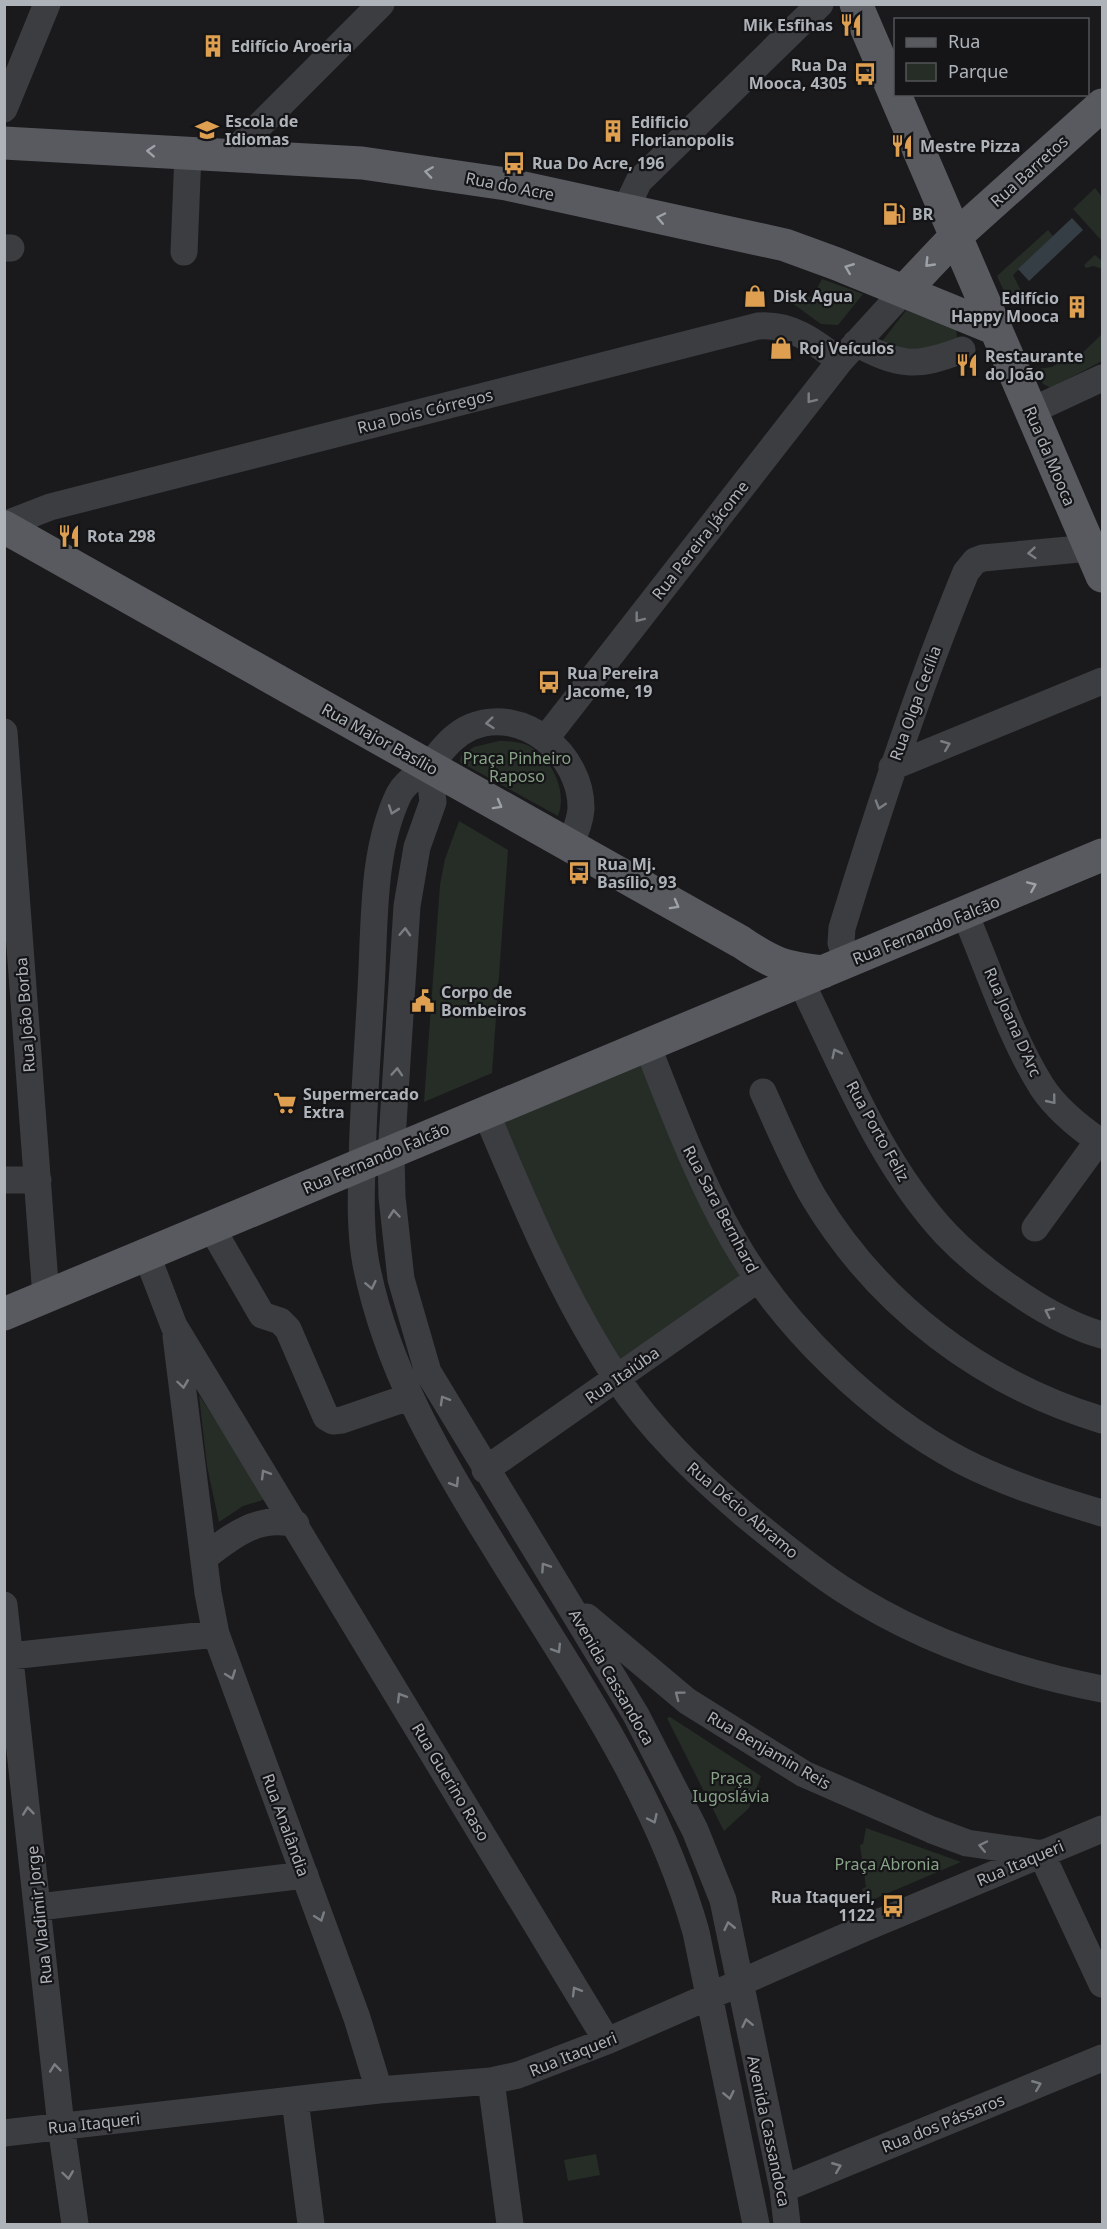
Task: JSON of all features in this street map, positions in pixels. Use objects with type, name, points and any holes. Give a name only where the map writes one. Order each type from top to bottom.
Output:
[{"type":"main road","name":"Rua da Mooca","points":[[856,4],[894,93]]},
{"type":"main road","name":"Rua da Mooca","points":[[895,96],[1096,562]]},
{"type":"main road","name":"Rua Barretos","points":[[955,237],[1102,105]]},
{"type":"main road","name":"Rua do Acre","points":[[4,143],[362,164],[477,179],[784,245],[996,329]]},
{"type":"main road","name":"Rua Pereira Jácome","points":[[903,291],[955,237]]},
{"type":"main road","name":"Rua Major Basílio","points":[[4,526],[780,966],[824,972]]},
{"type":"main road","name":"Rua Fernando Falcão","points":[[4,1314],[1102,855]]},
{"type":"main road","points":[[741,942],[754,954],[762,974],[761,987],[748,1003]]},
{"type":"street","points":[[4,109],[46,4]]},
{"type":"street","points":[[625,210],[639,181],[820,4]]},
{"type":"street","points":[[230,155],[372,7]]},
{"type":"street","points":[[184,252],[188,153]]},
{"type":"street","name":"Rua Pereira Jácome","points":[[546,738],[848,352],[903,291]]},
{"type":"street","name":"Rua Dois Córregos","points":[[4,526],[50,507],[758,326],[771,324],[848,352]]},
{"type":"street","points":[[848,352],[908,364],[933,362],[962,351]]},
{"type":"street","points":[[1031,411],[1102,378]]},
{"type":"street","name":"Rua Olga Cecília","points":[[824,972],[842,943],[842,928],[892,767],[934,649],[966,572],[975,561],[992,556],[1096,562]]},
{"type":"street","points":[[892,767],[1102,681]]},
{"type":"street","points":[[429,766],[443,747],[460,733],[488,722],[514,723],[546,738],[571,769],[579,791],[580,815],[570,845]]},
{"type":"street","name":"Rua João Borba","points":[[4,732],[17,1072],[38,1180],[46,1297]]},
{"type":"street","name":"Avenida Cassandoca","points":[[756,2224],[707,1996],[696,1932],[684,1889],[626,1763],[439,1458],[409,1397],[375,1304],[366,1260],[361,1215],[368,1036],[379,872],[387,830],[401,790],[408,781],[429,766],[433,802],[410,878],[392,1151],[395,1234],[401,1279],[413,1328],[428,1372],[485,1470],[564,1594],[636,1715],[695,1830],[723,1900],[783,2188],[787,2224]]},
{"type":"street","name":"Rua Joana D'Arc","points":[[965,914],[1023,1049],[1042,1087],[1071,1119],[1101,1142]]},
{"type":"street","name":"Rua Porto Feliz","points":[[824,972],[881,1143],[916,1197],[947,1235],[997,1279],[1035,1304],[1102,1335]]},
{"type":"street","points":[[371,989],[402,990]]},
{"type":"street","points":[[368,1036],[398,1036]]},
{"type":"street","name":"Rua Sara Bernhard","points":[[646,1045],[696,1167],[733,1239],[758,1279],[789,1318],[832,1364],[924,1438],[983,1470],[1051,1498],[1102,1513]]},
{"type":"street","points":[[763,1092],[814,1198],[844,1243],[884,1289],[955,1351],[1034,1396],[1102,1420]]},
{"type":"street","name":"Rua Décio Abramo","points":[[486,1113],[565,1288],[617,1378],[688,1466],[769,1535],[841,1588],[928,1635],[1000,1664],[1102,1689]]},
{"type":"street","points":[[1035,1228],[1101,1142]]},
{"type":"street","points":[[4,1180],[38,1180]]},
{"type":"street","points":[[211,1227],[262,1315],[280,1321],[288,1329],[326,1417],[333,1421],[342,1420],[409,1397]]},
{"type":"street","points":[[146,1253],[174,1326]]},
{"type":"street","name":"Rua Itaiúba","points":[[485,1470],[758,1279]]},
{"type":"street","name":"Rua Guerino Raso","points":[[174,1326],[607,2041]]},
{"type":"street","name":"Rua Analândia","points":[[174,1326],[216,1634],[305,1875],[379,2090]]},
{"type":"street","points":[[205,1557],[250,1526],[272,1520],[296,1524]]},
{"type":"street","name":"Rua Benjamin Reis","points":[[564,1594],[605,1634],[666,1686],[715,1720],[804,1774],[967,1843],[1041,1853]]},
{"type":"street","name":"Rua Vladimir Jorge","points":[[4,1605],[39,1907],[61,2126],[75,2224]]},
{"type":"street","points":[[10,1656],[216,1634]]},
{"type":"street","name":"Rua Itaqueri","points":[[4,2133],[379,2090],[491,2081],[540,2068],[1102,1829]]},
{"type":"street","points":[[1041,1853],[1102,1984]]},
{"type":"street","points":[[39,1907],[305,1875]]},
{"type":"street","name":"Rua dos Pássaros","points":[[783,2188],[1102,2058]]},
{"type":"street","points":[[491,2081],[510,2224]]},
{"type":"street","points":[[295,2100],[311,2224]]},
{"type":"green space","points":[[1095,188],[1102,197],[1102,241],[1073,209]]},
{"type":"green space","points":[[1048,230],[1053,236],[1013,275],[1021,291],[1010,304],[997,276]]},
{"type":"green space","points":[[1095,255],[1102,261],[1102,269],[1094,266],[1086,268],[1084,265]]},
{"type":"green space","points":[[822,279],[863,294],[838,325],[821,324],[788,300],[813,296]]},
{"type":"green space","points":[[911,304],[956,327],[957,338],[939,345],[912,349],[883,344],[883,340]]},
{"type":"green space","points":[[1102,334],[1102,361],[1051,388],[1043,384],[1036,369],[1052,367],[1065,359],[1071,364]]},
{"type":"green space","name":"Praça Pinheiro Raposo","points":[[499,741],[527,745],[543,757],[559,785],[561,806],[558,816],[460,762],[461,756],[474,747]]},
{"type":"green space","points":[[459,821],[508,850],[492,1073],[424,1102],[440,885],[445,859]]},
{"type":"green space","points":[[647,1045],[758,1279],[614,1374],[486,1113]]},
{"type":"green space","points":[[199,1395],[266,1499],[243,1506],[219,1522],[207,1466]]},
{"type":"green space","name":"Praça Iugoslávia","points":[[670,1717],[761,1776],[749,1808],[724,1831],[667,1718]]},
{"type":"green space","name":"Praça Abronia","points":[[866,1828],[961,1862],[867,1902],[862,1889],[866,1887],[860,1845],[863,1844]]},
{"type":"green space","points":[[596,2154],[600,2175],[568,2181],[564,2160]]},
{"type":"shaded area","points":[[1072,218],[1083,230],[1029,281],[1018,269]]},
{"type":"place","name":"Mik Esfihas","points":[[851,25]]},
{"type":"place","name":"Edifício Aroeria","points":[[213,46]]},
{"type":"place","name":"Rua Da Mooca, 4305","points":[[865,74]]},
{"type":"place","name":"Escola de Idiomas","points":[[207,130]]},
{"type":"place","name":"Edificio Florianopolis","points":[[613,131]]},
{"type":"place","name":"Mestre Pizza","points":[[902,146]]},
{"type":"place","name":"Rua Do Acre, 196","points":[[514,163]]},
{"type":"place","name":"BR","points":[[894,214]]},
{"type":"place","name":"Disk Agua","points":[[755,296]]},
{"type":"place","name":"Edifício Happy Mooca","points":[[1077,307]]},
{"type":"place","name":"Roj Veículos","points":[[781,348]]},
{"type":"place","name":"Restaurante do João","points":[[967,365]]},
{"type":"place","name":"Rota 298","points":[[69,536]]},
{"type":"place","name":"Rua Pereira Jacome, 19","points":[[549,682]]},
{"type":"place","name":"Rua Mj. Basílio, 93","points":[[579,873]]},
{"type":"place","name":"Corpo de Bombeiros","points":[[423,1001]]},
{"type":"place","name":"Supermercado Extra","points":[[285,1103]]},
{"type":"place","name":"Rua Itaqueri, 1122","points":[[893,1906]]}]
